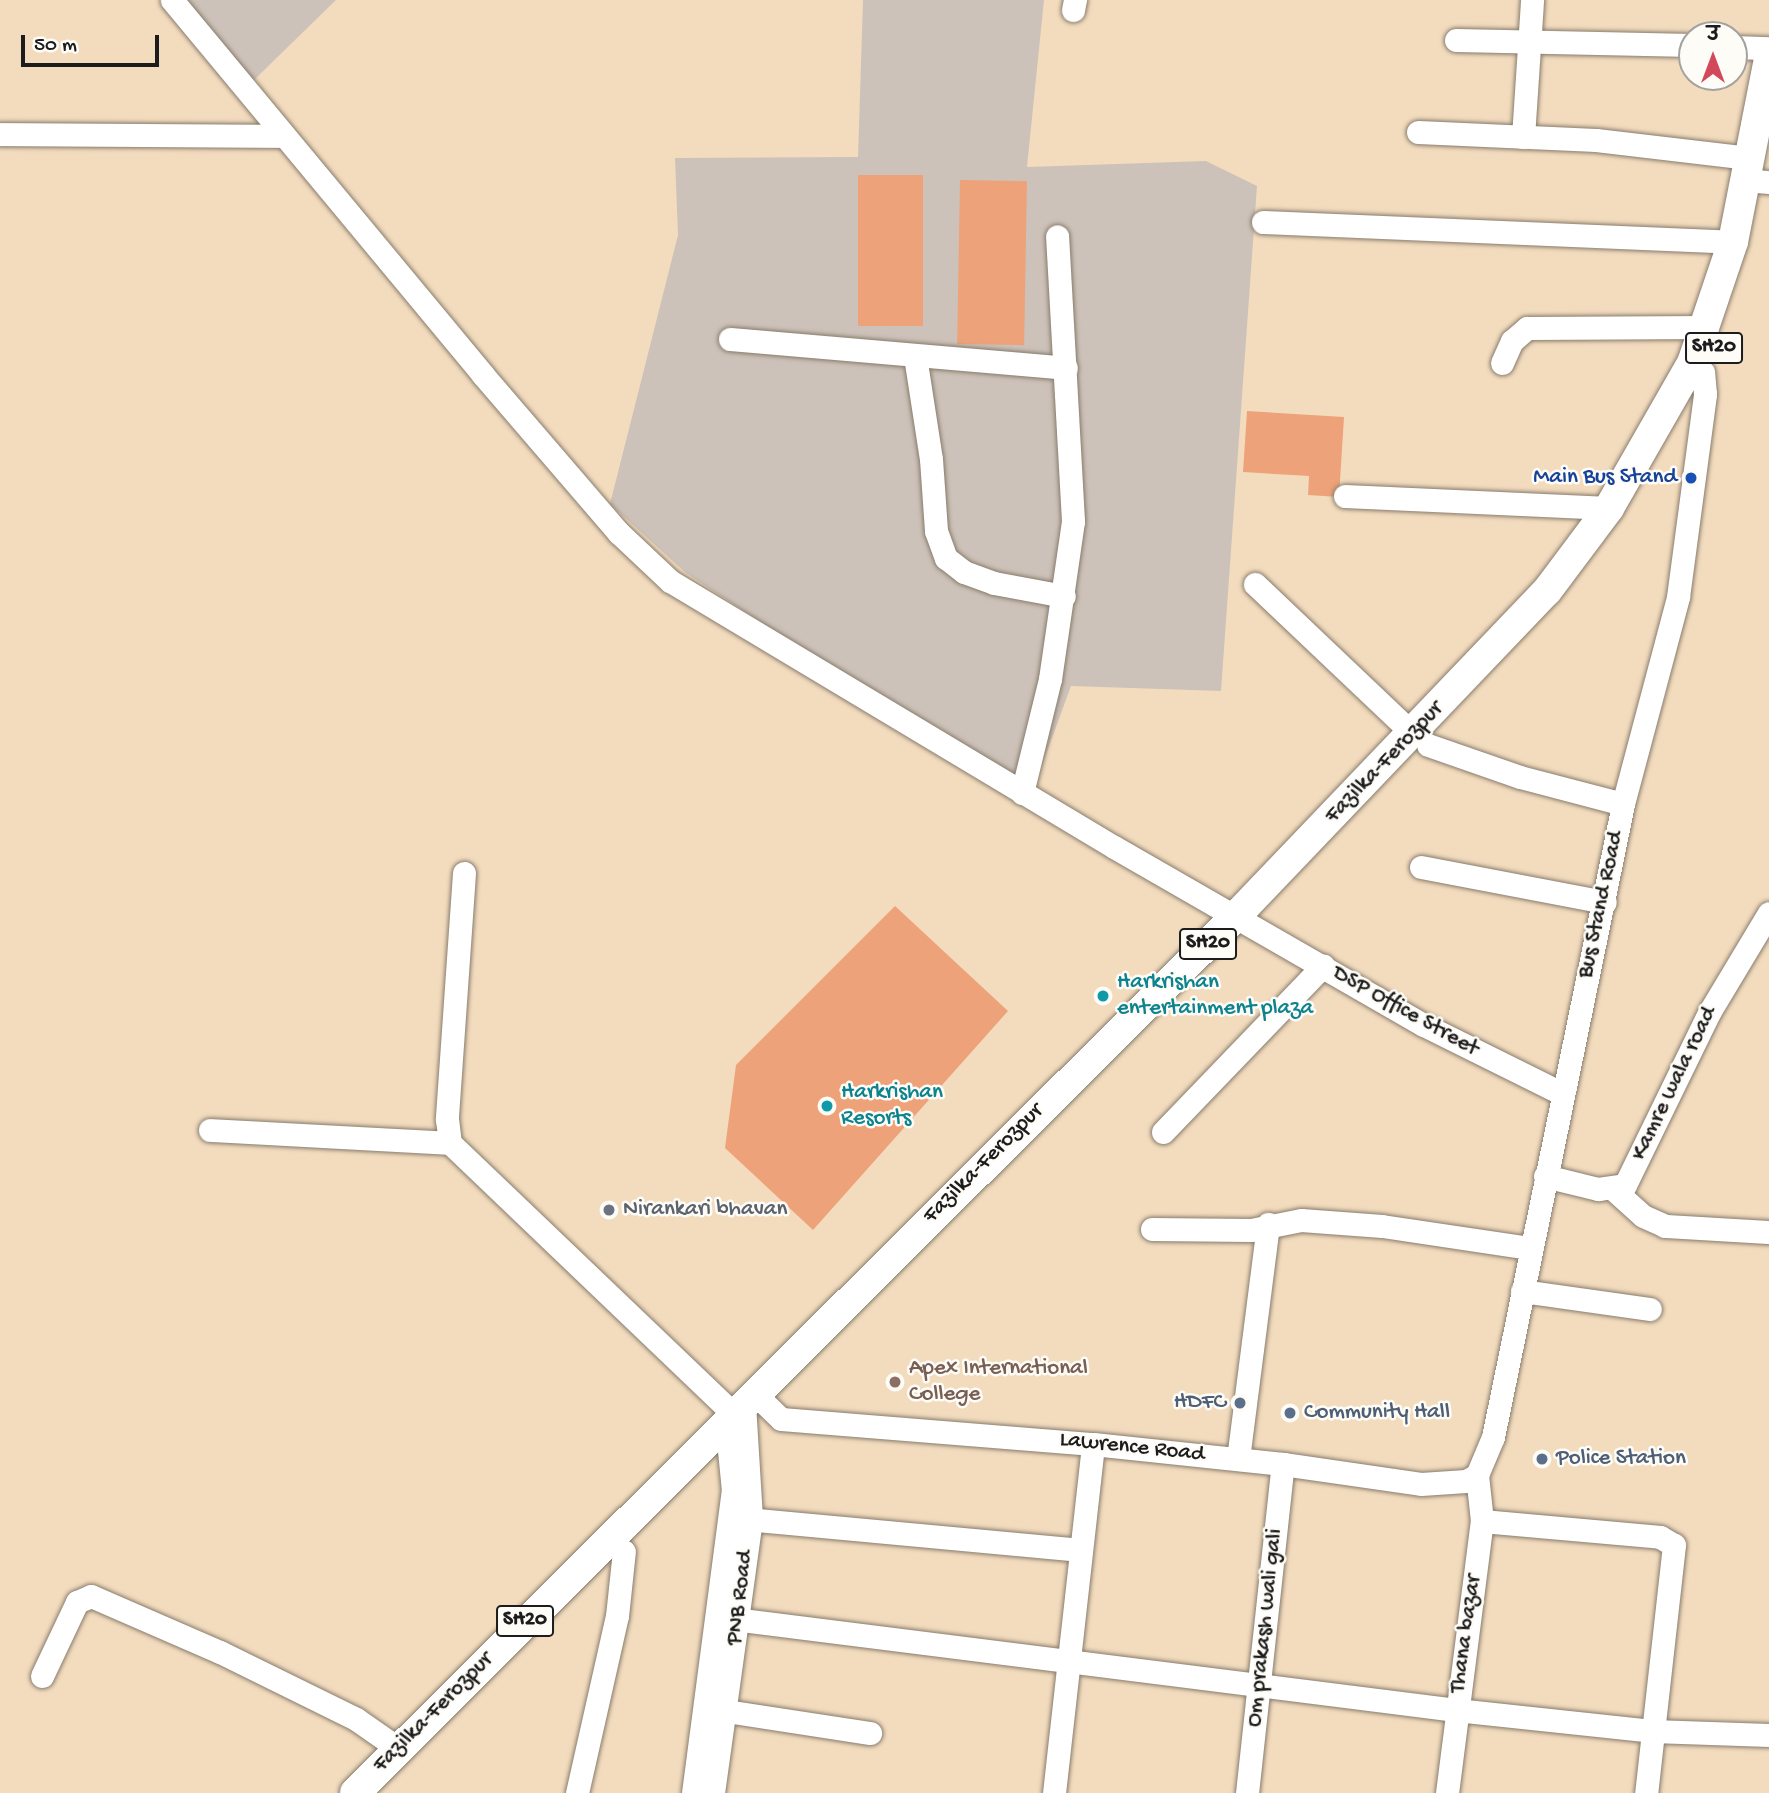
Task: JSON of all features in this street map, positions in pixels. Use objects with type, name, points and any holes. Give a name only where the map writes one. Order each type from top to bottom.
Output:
[{"type":"main road","name":"SH20","points":[[1608,521],[1672,438],[1703,372],[1736,289],[1759,170],[1769,59]]},
{"type":"main road","name":"SH20","points":[[1608,521],[1669,407],[1707,327],[1759,170]]},
{"type":"main road","name":"Fazilka-Ferozpur","points":[[355,1793],[743,1416],[1245,920],[1421,739],[1561,603],[1608,521]]},
{"type":"main road","name":"Fazilka-Ferozpur","points":[[382,1793],[624,1551],[743,1416]]},
{"type":"street","name":"DSP Office Street","points":[[172,0],[592,501],[670,581],[1022,793],[1424,1025],[1561,1093]]},
{"type":"street","points":[[1523,137],[1532,0]]},
{"type":"street","points":[[1455,40],[1678,45]]},
{"type":"street","points":[[1748,47],[1769,48]]},
{"type":"street","points":[[1418,132],[1649,145],[1759,170]]},
{"type":"street","points":[[0,134],[284,136]]},
{"type":"street","points":[[1263,222],[1733,242]]},
{"type":"street","points":[[1022,793],[1050,679],[1073,521],[1057,236]]},
{"type":"street","points":[[1502,363],[1512,341],[1527,328],[1707,327]]},
{"type":"street","points":[[730,339],[1066,368]]},
{"type":"street","points":[[915,356],[931,460],[936,531],[946,558],[964,572],[994,583],[1064,596]]},
{"type":"street","name":"Bus Stand Road","points":[[1477,1475],[1493,1437],[1561,1093],[1605,902],[1623,804],[1678,597],[1705,394],[1703,372]]},
{"type":"street","points":[[1345,496],[1608,521]]},
{"type":"street","points":[[1255,583],[1421,739],[1520,778],[1623,804]]},
{"type":"street","points":[[1422,867],[1605,902]]},
{"type":"street","points":[[450,1143],[447,1119],[464,873]]},
{"type":"street","name":"Kamre wala road","points":[[1613,1189],[1625,1185],[1710,1011],[1769,913]]},
{"type":"street","points":[[1163,1132],[1323,966]]},
{"type":"street","points":[[210,1130],[450,1143],[743,1416]]},
{"type":"street","points":[[1545,1176],[1613,1189],[1643,1216],[1665,1226],[1769,1232]]},
{"type":"street","points":[[1152,1229],[1251,1230],[1268,1224],[1301,1220],[1382,1226],[1530,1248]]},
{"type":"street","points":[[1238,1459],[1268,1224]]},
{"type":"street","points":[[1522,1291],[1650,1309]]},
{"type":"street","name":"Lawrence Road","points":[[743,1416],[1093,1444],[1283,1464],[1421,1484],[1466,1481],[1477,1475]]},
{"type":"street","name":"PNB Road","points":[[713,1793],[717,1709],[740,1518],[743,1416]]},
{"type":"street","points":[[1054,1793],[1093,1444]]},
{"type":"street","name":"Om prakash wali gali","points":[[1247,1793],[1283,1464]]},
{"type":"street","name":"Thana bazar","points":[[1447,1793],[1482,1521],[1477,1475]]},
{"type":"street","points":[[740,1518],[1081,1550]]},
{"type":"street","points":[[1482,1521],[1660,1537],[1674,1545],[1646,1793]]},
{"type":"street","points":[[577,1793],[617,1616],[624,1551]]},
{"type":"street","points":[[42,1676],[77,1602],[90,1596],[173,1630],[356,1719],[399,1749]]},
{"type":"street","points":[[729,1618],[1069,1664],[1456,1710],[1652,1731],[1769,1735]]},
{"type":"street","points":[[717,1709],[870,1732]]},
{"type":"street","name":"PNB Road","points":[[693,1793],[717,1709]]},
{"type":"shaded area","points":[[184,0],[336,0],[253,81]]},
{"type":"shaded area","points":[[863,0],[1044,0],[1027,167],[1206,161],[1257,186],[1221,691],[1071,686],[1030,798],[686,573],[610,504],[678,235],[675,158],[858,157]]},
{"type":"building","points":[[858,175],[923,175],[923,326],[858,326]]},
{"type":"building","points":[[960,180],[1027,181],[1024,345],[957,344]]},
{"type":"building","points":[[1247,411],[1344,417],[1339,497],[1308,495],[1309,476],[1243,472]]},
{"type":"building","name":"Harkrishan Resorts","points":[[895,906],[1008,1011],[813,1230],[725,1148],[736,1065]]},
{"type":"place","name":"Main Bus Stand","points":[[1691,478]]},
{"type":"place","name":"Harkrishan entertainment plaza","points":[[1103,996]]},
{"type":"place","name":"Harkrishan Resorts","points":[[827,1106]]},
{"type":"place","name":"Nirankari bhavan","points":[[609,1210]]},
{"type":"place","name":"Apex International College","points":[[895,1382]]},
{"type":"place","name":"HDFC","points":[[1240,1403]]},
{"type":"place","name":"Community Hall","points":[[1290,1413]]},
{"type":"place","name":"Police Station","points":[[1542,1459]]}]
